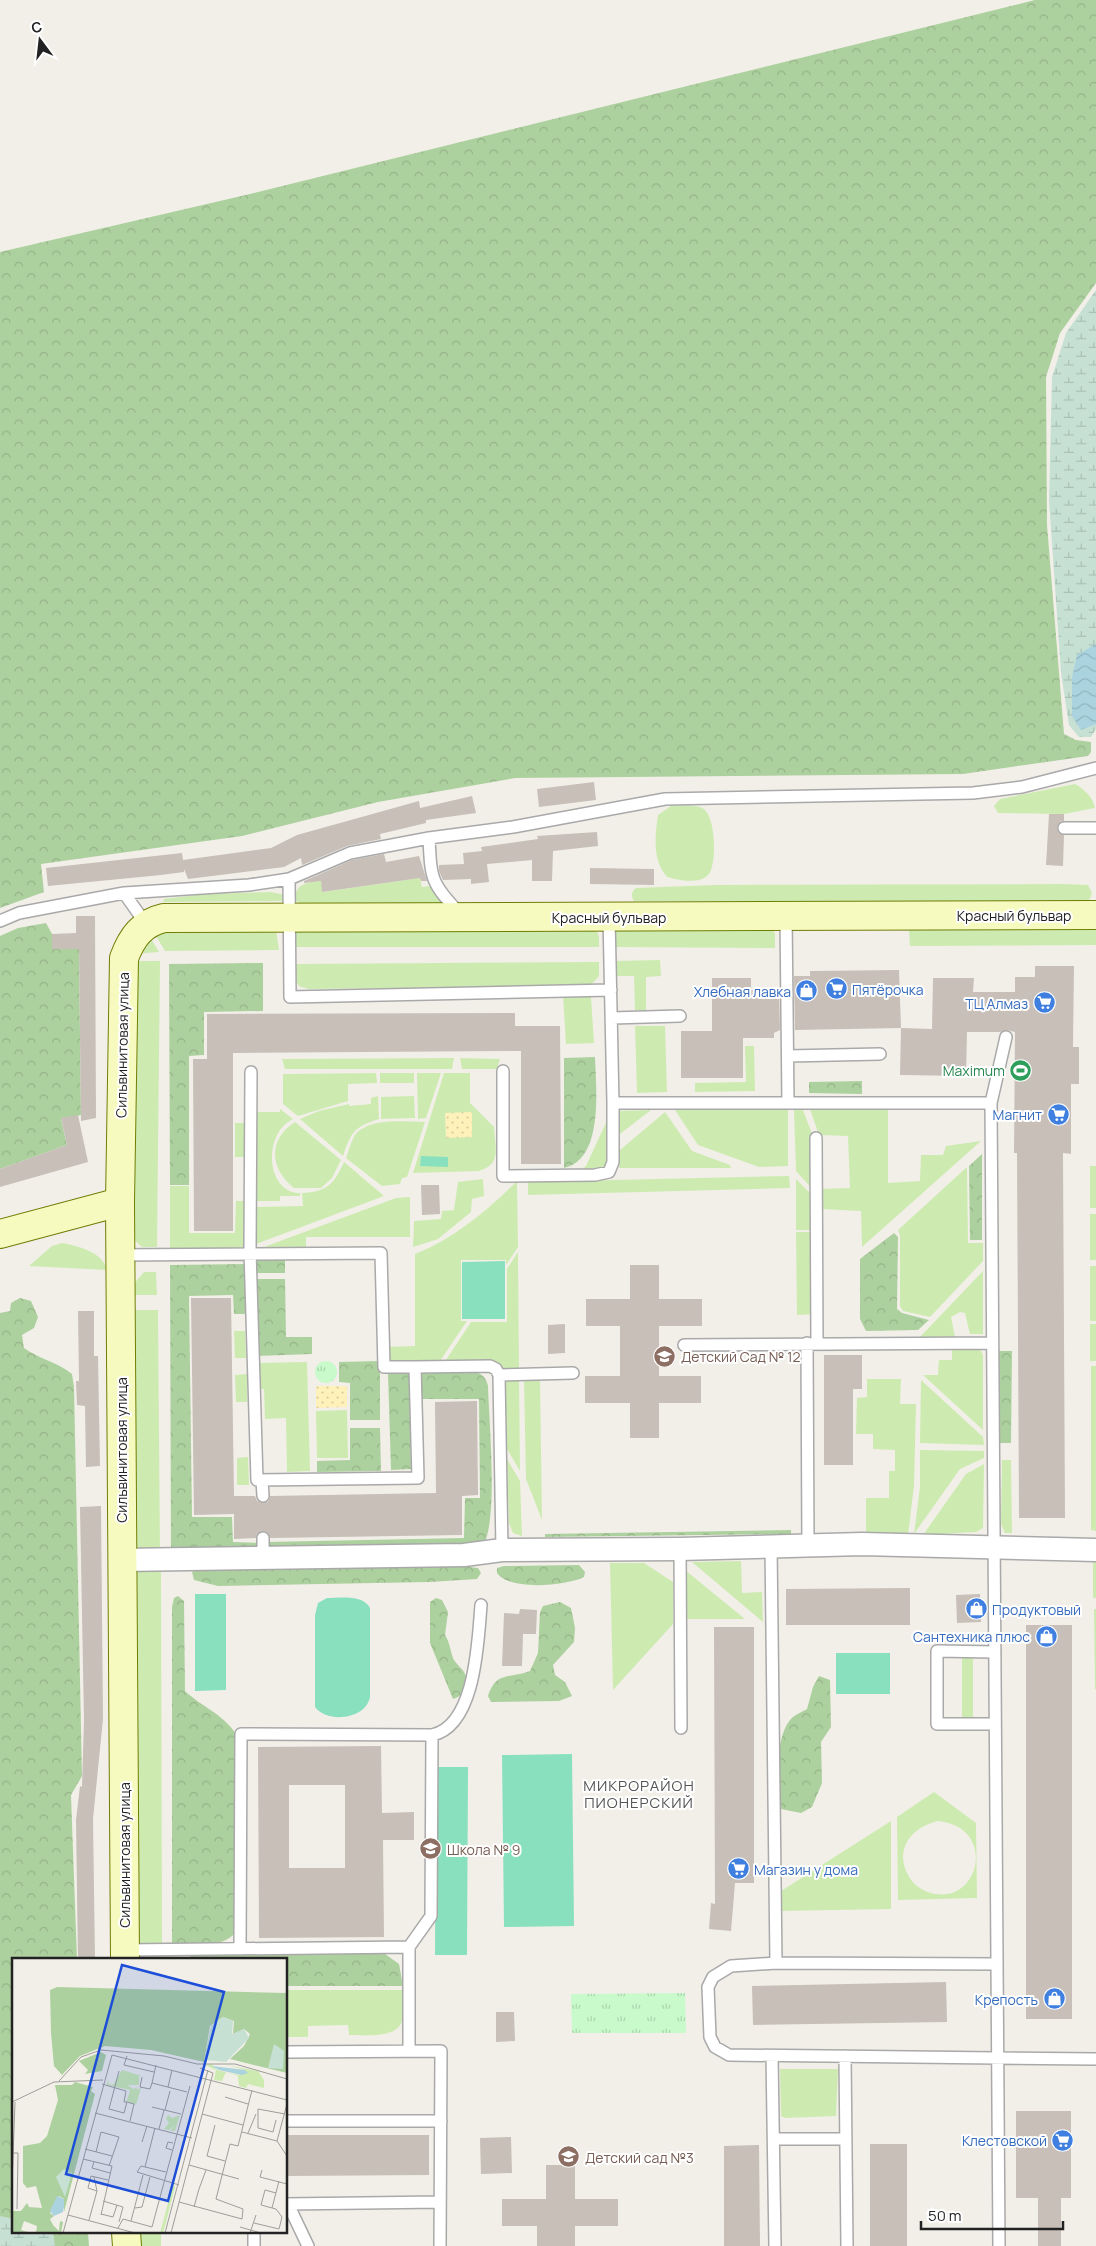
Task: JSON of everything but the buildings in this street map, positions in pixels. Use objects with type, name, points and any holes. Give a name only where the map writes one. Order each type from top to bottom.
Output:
[{"type":"street","name":"Красный бульвар","points":[[138,933],[164,918],[1096,915]]},
{"type":"street","name":"Сильвинитовая улица","points":[[125,1955],[120,1202],[124,958],[138,933]]},
{"type":"street","points":[[0,1234],[120,1202]]},
{"type":"street","points":[[122,1560],[263,1548],[464,1555],[502,1550],[680,1549],[808,1545],[1096,1550]]},
{"type":"lane","points":[[0,921],[19,913],[124,892],[249,885],[289,879],[350,853],[429,838],[513,827],[664,799],[972,793],[1022,787],[1096,768]]},
{"type":"lane","points":[[1064,828],[1096,828]]},
{"type":"lane","points":[[429,838],[432,875],[435,885],[463,917]]},
{"type":"lane","points":[[289,879],[290,997],[611,990]]},
{"type":"lane","points":[[124,892],[138,933]]},
{"type":"lane","points":[[503,1071],[502,1176],[588,1176],[608,1172],[613,1162],[609,916]]},
{"type":"lane","points":[[786,916],[788,1104]]},
{"type":"lane","points":[[612,1018],[680,1016]]},
{"type":"lane","points":[[999,2246],[991,1103],[1006,1038]]},
{"type":"lane","points":[[788,1056],[880,1054]]},
{"type":"lane","points":[[251,1072],[250,1255],[257,1480],[418,1478],[415,1367]]},
{"type":"lane","points":[[613,1103],[991,1103]]},
{"type":"lane","points":[[808,1545],[816,1138]]},
{"type":"lane","points":[[120,1255],[381,1253],[384,1367],[490,1366],[496,1369],[499,1375],[502,1550]]},
{"type":"lane","points":[[684,1345],[992,1342]]},
{"type":"lane","points":[[499,1375],[573,1373]]},
{"type":"lane","points":[[262,1480],[262,1496]]},
{"type":"lane","points":[[771,1546],[776,1963]]},
{"type":"lane","points":[[680,1549],[681,1728]]},
{"type":"lane","points":[[240,1949],[241,1734],[432,1735],[443,1731],[454,1721],[469,1690],[475,1663],[481,1605]]},
{"type":"lane","points":[[994,1652],[937,1651],[936,1724],[994,1724]]},
{"type":"lane","points":[[409,2051],[409,1947],[432,1916],[432,1735]]},
{"type":"lane","points":[[125,1955],[240,1949],[409,1947]]},
{"type":"lane","points":[[997,1964],[776,1963],[731,1966],[713,1978],[708,1987],[708,2028],[716,2047],[730,2055],[1096,2059]]},
{"type":"lane","points":[[288,2052],[441,2051],[440,2246]]},
{"type":"lane","points":[[772,2056],[775,2246]]},
{"type":"lane","points":[[845,2056],[847,2246]]},
{"type":"lane","points":[[288,2121],[441,2121]]},
{"type":"lane","points":[[774,2139],[846,2139]]},
{"type":"lane","points":[[288,2204],[440,2202]]},
{"type":"lane","points":[[288,2206],[308,2246]]},
{"type":"green space","points":[[1035,0],[1096,0],[1096,283],[1060,333],[1046,377],[1047,525],[1064,734],[1076,740],[1091,742],[1091,752],[1088,756],[963,774],[515,778],[378,802],[242,836],[41,864],[44,892],[0,908],[0,252],[250,194]]},
{"type":"green space","points":[[1096,290],[1096,729],[1091,737],[1079,737],[1069,725],[1061,673],[1049,500],[1052,377],[1066,333]]},
{"type":"green space","points":[[1075,784],[1088,794],[1095,808],[1064,814],[998,813],[994,806],[1000,799]]},
{"type":"green space","points":[[671,806],[702,808],[707,812],[710,819],[714,839],[712,868],[709,874],[700,880],[689,881],[667,877],[659,863],[656,848],[658,815]]},
{"type":"green space","points":[[420,878],[422,887],[431,886],[434,894],[446,904],[300,903],[296,901],[299,887],[311,882],[321,881],[323,892]]},
{"type":"green space","points":[[715,885],[1088,885],[1092,893],[1090,899],[1084,902],[634,901],[632,896],[632,892],[636,888]]},
{"type":"green space","points":[[271,892],[285,895],[286,901],[163,902],[164,899],[204,894]]},
{"type":"green space","points":[[46,923],[52,934],[52,949],[79,949],[81,1115],[61,1119],[67,1145],[0,1169],[0,936],[18,928]]},
{"type":"green space","points":[[298,927],[596,929],[599,937],[599,947],[296,947],[295,934]]},
{"type":"green space","points":[[621,927],[772,927],[775,934],[775,948],[616,947],[615,933]]},
{"type":"green space","points":[[1096,929],[1096,945],[910,946],[909,930]]},
{"type":"green space","points":[[276,930],[279,950],[165,951],[153,931]]},
{"type":"green space","points":[[148,934],[159,952],[133,954]]},
{"type":"green space","points":[[660,960],[661,976],[646,977],[646,1010],[635,1010],[634,976],[614,976],[614,961]]},
{"type":"green space","points":[[131,961],[160,961],[157,1247],[142,1247],[132,1238]]},
{"type":"green space","points":[[599,962],[599,976],[590,986],[308,989],[299,986],[296,981],[296,964]]},
{"type":"green space","points":[[263,963],[263,1011],[204,1012],[204,1055],[189,1056],[189,1185],[170,1185],[169,964]]},
{"type":"green space","points":[[563,995],[591,997],[594,1043],[566,1044]]},
{"type":"green space","points":[[635,1026],[665,1026],[667,1092],[637,1093]]},
{"type":"green space","points":[[745,1046],[754,1046],[755,1091],[695,1092],[695,1083],[746,1082]]},
{"type":"green space","points":[[595,1057],[596,1103],[592,1137],[586,1151],[577,1162],[564,1168],[564,1058]]},
{"type":"green space","points":[[454,1058],[452,1069],[285,1069],[282,1059]]},
{"type":"green space","points":[[460,1058],[500,1059],[497,1069],[462,1069]]},
{"type":"green space","points":[[376,1073],[377,1083],[348,1084],[348,1101],[298,1116],[283,1104],[283,1074]]},
{"type":"green space","points":[[380,1073],[414,1073],[414,1083],[380,1083]]},
{"type":"green space","points":[[417,1073],[441,1073],[426,1118],[418,1119]]},
{"type":"green space","points":[[444,1073],[470,1073],[470,1103],[494,1127],[496,1154],[491,1164],[479,1171],[413,1173]]},
{"type":"green space","points":[[862,1081],[862,1094],[809,1093],[809,1082]]},
{"type":"green space","points":[[378,1096],[379,1119],[359,1128],[351,1136],[343,1156],[300,1119],[319,1111],[349,1104],[349,1106],[371,1104],[371,1098]]},
{"type":"green space","points":[[414,1096],[415,1118],[381,1119],[381,1097]]},
{"type":"green space","points":[[280,1109],[293,1119],[283,1126],[276,1137],[272,1162],[280,1184],[289,1190],[300,1193],[300,1196],[280,1196],[280,1201],[253,1201],[254,1112],[280,1112]]},
{"type":"green space","points":[[810,1109],[888,1110],[888,1183],[920,1181],[921,1155],[943,1155],[946,1146],[981,1141],[862,1247],[861,1211],[821,1209],[820,1189],[850,1188],[848,1136],[819,1135]]},
{"type":"green space","points":[[651,1110],[620,1134],[620,1111]]},
{"type":"green space","points":[[675,1110],[788,1110],[788,1166],[759,1167],[698,1145]]},
{"type":"green space","points":[[794,1110],[803,1110],[814,1139],[815,1192],[796,1171]]},
{"type":"green space","points":[[665,1112],[692,1151],[730,1165],[731,1168],[619,1168],[620,1150]]},
{"type":"green space","points":[[610,1114],[607,1169],[578,1172],[586,1166]]},
{"type":"green space","points":[[398,1121],[425,1122],[407,1177],[402,1178],[400,1184],[382,1186],[346,1158],[355,1135],[369,1125]]},
{"type":"green space","points":[[295,1122],[341,1160],[332,1178],[321,1188],[294,1188],[280,1172],[276,1164],[276,1146],[280,1137]]},
{"type":"green space","points":[[235,1123],[244,1123],[244,1157],[235,1157]]},
{"type":"green space","points":[[982,1154],[982,1240],[970,1240],[969,1166]]},
{"type":"green space","points":[[421,1156],[448,1157],[448,1167],[420,1166]]},
{"type":"green space","points":[[344,1162],[384,1196],[253,1245],[253,1207],[303,1206],[302,1193],[324,1189],[337,1176]]},
{"type":"green space","points":[[1090,1166],[1096,1166],[1096,1208],[1090,1208]]},
{"type":"green space","points":[[967,1167],[968,1243],[983,1243],[983,1261],[930,1317],[903,1311],[900,1306],[900,1236],[898,1230]]},
{"type":"green space","points":[[789,1176],[790,1188],[528,1195],[528,1182]]},
{"type":"green space","points":[[483,1179],[484,1196],[472,1199],[471,1212],[438,1239],[413,1247],[414,1221],[441,1219],[442,1211],[454,1210],[458,1182]]},
{"type":"green space","points":[[796,1179],[814,1197],[814,1230],[796,1230]]},
{"type":"green space","points":[[517,1181],[518,1247],[506,1265],[506,1260],[461,1260],[461,1321],[467,1321],[438,1364],[387,1365],[387,1347],[415,1346],[415,1254],[457,1232],[494,1203]]},
{"type":"green space","points":[[170,1186],[189,1186],[189,1233],[235,1233],[236,1201],[248,1201],[247,1238],[244,1247],[235,1249],[170,1248]]},
{"type":"green space","points":[[410,1197],[410,1237],[306,1237],[306,1253],[253,1251],[396,1198]]},
{"type":"green space","points":[[1090,1214],[1096,1214],[1096,1260],[1090,1260]]},
{"type":"green space","points":[[796,1232],[814,1232],[815,1314],[797,1315]]},
{"type":"green space","points":[[894,1233],[898,1237],[897,1309],[902,1313],[929,1320],[918,1330],[866,1331],[860,1319],[860,1259]]},
{"type":"green space","points":[[62,1243],[82,1248],[95,1254],[105,1264],[107,1270],[29,1266],[52,1246]]},
{"type":"green space","points":[[518,1252],[519,1369],[503,1369],[503,1366],[497,1363],[444,1363],[471,1322],[507,1322],[507,1269]]},
{"type":"green space","points":[[254,1258],[285,1258],[285,1273],[254,1273]]},
{"type":"green space","points":[[505,1261],[505,1319],[462,1319],[462,1262]]},
{"type":"green space","points":[[248,1264],[248,1311],[244,1314],[234,1314],[233,1295],[189,1296],[192,1517],[232,1517],[233,1542],[260,1543],[260,1548],[171,1556],[170,1265]]},
{"type":"green space","points":[[1090,1266],[1096,1266],[1096,1321],[1090,1321]]},
{"type":"green space","points":[[983,1271],[983,1334],[970,1334],[965,1313],[960,1312],[951,1317],[955,1337],[919,1338]]},
{"type":"green space","points":[[144,1272],[156,1272],[157,1295],[132,1295],[132,1286]]},
{"type":"green space","points":[[255,1279],[285,1279],[286,1337],[312,1337],[312,1354],[256,1356]]},
{"type":"green space","points":[[20,1298],[31,1301],[38,1317],[34,1328],[22,1335],[24,1348],[61,1366],[72,1374],[74,1387],[82,1776],[71,1795],[77,1958],[12,1958],[12,2234],[88,2234],[89,2246],[0,2246],[0,1313],[10,1311],[11,1303]]},
{"type":"green space","points":[[131,1310],[158,1310],[160,1553],[140,1552],[136,1548]]},
{"type":"green space","points":[[1090,1324],[1096,1324],[1096,1361],[1090,1361]]},
{"type":"green space","points":[[234,1331],[245,1331],[246,1358],[235,1358]]},
{"type":"green space","points":[[952,1346],[980,1349],[983,1355],[983,1430],[923,1375],[938,1375],[939,1360],[952,1360]]},
{"type":"green space","points":[[997,1351],[1012,1351],[1011,1443],[996,1443]]},
{"type":"green space","points":[[326,1361],[336,1368],[337,1372],[330,1382],[326,1383],[316,1376],[315,1372],[322,1362]]},
{"type":"green space","points":[[380,1361],[380,1420],[350,1420],[350,1383],[339,1382],[339,1362]]},
{"type":"green space","points":[[307,1362],[310,1471],[287,1472],[286,1418],[265,1419],[264,1389],[257,1389],[257,1363]]},
{"type":"green space","points":[[1091,1366],[1096,1366],[1096,1531],[1091,1530]]},
{"type":"green space","points":[[421,1371],[473,1371],[479,1373],[486,1380],[488,1386],[492,1491],[491,1512],[484,1544],[273,1555],[266,1542],[464,1538],[465,1498],[480,1498],[479,1399],[421,1399]]},
{"type":"green space","points":[[388,1373],[409,1373],[411,1469],[391,1470]]},
{"type":"green space","points":[[247,1374],[247,1402],[236,1402],[235,1375]]},
{"type":"green space","points":[[519,1377],[520,1471],[507,1449],[505,1378]]},
{"type":"green space","points":[[524,1378],[540,1378],[542,1520],[526,1479]]},
{"type":"green space","points":[[867,1379],[901,1379],[900,1404],[916,1404],[914,1486],[908,1535],[866,1534],[866,1498],[889,1498],[889,1471],[895,1471],[895,1450],[873,1449],[873,1434],[856,1434],[857,1398],[867,1397]]},
{"type":"green space","points":[[921,1380],[983,1437],[984,1445],[920,1443]]},
{"type":"green space","points":[[347,1410],[348,1458],[317,1458],[316,1411]]},
{"type":"green space","points":[[350,1428],[380,1428],[381,1471],[317,1472],[317,1461],[350,1460]]},
{"type":"green space","points":[[920,1450],[984,1451],[984,1458],[960,1469],[914,1534],[920,1487]]},
{"type":"green space","points":[[248,1457],[249,1485],[237,1485],[237,1458]]},
{"type":"green space","points":[[507,1459],[520,1481],[522,1536],[513,1533],[509,1523]]},
{"type":"green space","points":[[1002,1460],[1011,1460],[1012,1533],[1005,1533],[1001,1524]]},
{"type":"green space","points":[[984,1464],[983,1528],[976,1532],[923,1535],[966,1474]]},
{"type":"green space","points":[[791,1530],[791,1534],[545,1537],[545,1534]]},
{"type":"green space","points":[[1093,1560],[1096,1560],[1096,1598],[1093,1598]]},
{"type":"green space","points":[[741,1561],[742,1593],[762,1592],[763,1622],[692,1562]]},
{"type":"green space","points":[[610,1563],[644,1563],[673,1582],[673,1624],[613,1690]]},
{"type":"green space","points":[[579,1565],[585,1572],[584,1577],[564,1583],[525,1585],[503,1579],[497,1573],[497,1568],[504,1566]]},
{"type":"green space","points":[[461,1566],[478,1568],[481,1573],[477,1579],[430,1582],[218,1586],[194,1580],[192,1572],[196,1570]]},
{"type":"green space","points":[[161,1567],[162,1944],[142,1944],[136,1941],[136,1569]]},
{"type":"green space","points":[[685,1570],[745,1619],[686,1619]]},
{"type":"green space","points":[[195,1594],[226,1594],[226,1690],[195,1691]]},
{"type":"green space","points":[[178,1596],[184,1601],[185,1691],[225,1721],[236,1734],[237,1931],[224,1941],[207,1945],[172,1944],[172,1607],[174,1598]]},
{"type":"green space","points":[[344,1597],[357,1599],[367,1604],[370,1608],[370,1697],[362,1710],[346,1717],[329,1716],[315,1707],[315,1615],[318,1603],[327,1598]]},
{"type":"green space","points":[[436,1598],[442,1600],[448,1612],[445,1635],[453,1658],[464,1672],[467,1682],[463,1693],[453,1699],[430,1643],[430,1602]]},
{"type":"green space","points":[[560,1602],[571,1608],[575,1628],[574,1642],[553,1665],[555,1675],[565,1682],[572,1696],[559,1701],[491,1702],[488,1696],[491,1688],[499,1679],[530,1671],[538,1653],[540,1612],[543,1606]]},
{"type":"green space","points":[[1094,1609],[1096,1609],[1096,1689],[1095,1689]]},
{"type":"green space","points":[[962,1651],[973,1652],[973,1724],[962,1724]]},
{"type":"green space","points":[[836,1653],[890,1653],[890,1694],[836,1694]]},
{"type":"green space","points":[[819,1676],[830,1680],[831,1727],[821,1742],[822,1783],[812,1807],[801,1813],[781,1809],[778,1789],[778,1763],[785,1728],[790,1720],[807,1709],[813,1687]]},
{"type":"green space","points":[[572,1754],[574,1926],[504,1927],[502,1755]]},
{"type":"green space","points":[[436,1767],[468,1767],[467,1955],[435,1955]]},
{"type":"green space","points":[[934,1792],[976,1823],[977,1898],[898,1900],[897,1817]],"holes":[[[938,1821],[957,1826],[969,1837],[975,1850],[975,1864],[971,1878],[961,1888],[948,1894],[931,1893],[923,1890],[912,1881],[906,1871],[903,1861],[906,1844],[911,1836],[927,1824]]]},
{"type":"green space","points":[[891,1821],[891,1909],[779,1911],[778,1893]]},
{"type":"green space","points":[[190,1954],[385,1954],[399,1964],[403,1986],[288,1986],[288,1958],[190,1958]]},
{"type":"green space","points":[[288,1990],[403,1990],[402,2021],[394,2031],[379,2035],[349,2035],[348,2025],[308,2026],[308,2037],[288,2037]]},
{"type":"green space","points":[[685,1993],[686,2033],[572,2033],[571,1994]]},
{"type":"green space","points":[[780,2069],[838,2069],[836,2116],[785,2118],[781,2116]]},
{"type":"green space","points":[[0,2216],[12,2219],[12,2234],[53,2234],[55,2246],[0,2246]]},
{"type":"green space","points":[[134,2234],[161,2234],[161,2246],[134,2246]]},
{"type":"sand","points":[[472,1112],[472,1137],[446,1138],[445,1113]]},
{"type":"sand","points":[[316,1386],[347,1386],[347,1407],[316,1408]]},
{"type":"water","points":[[1096,644],[1096,724],[1081,730],[1072,716],[1072,677],[1077,655]]},
{"type":"place","name":"Пятёрочка","points":[[836,989]]},
{"type":"place","name":"Хлебная лавка","points":[[807,991]]},
{"type":"place","name":"ТЦ Алмаз","points":[[1044,1003]]},
{"type":"place","name":"Maximum","points":[[1021,1070]]},
{"type":"place","name":"Магнит","points":[[1058,1114]]},
{"type":"place","name":"Детский Сад № 12","points":[[665,1356]]},
{"type":"place","name":"Продуктовый","points":[[976,1609]]},
{"type":"place","name":"Сантехника плюс","points":[[1046,1636]]},
{"type":"place","name":"Школа № 9","points":[[431,1849]]},
{"type":"place","name":"Магазин у дома","points":[[738,1869]]},
{"type":"place","name":"Крепость","points":[[1054,1999]]},
{"type":"place","name":"Клестовской","points":[[1063,2140]]},
{"type":"place","name":"Детский сад №3","points":[[569,2157]]},
{"type":"district","name":"МИКРОРАЙОН ПИОНЕРСКИЙ","points":[[639,1794]]}]
